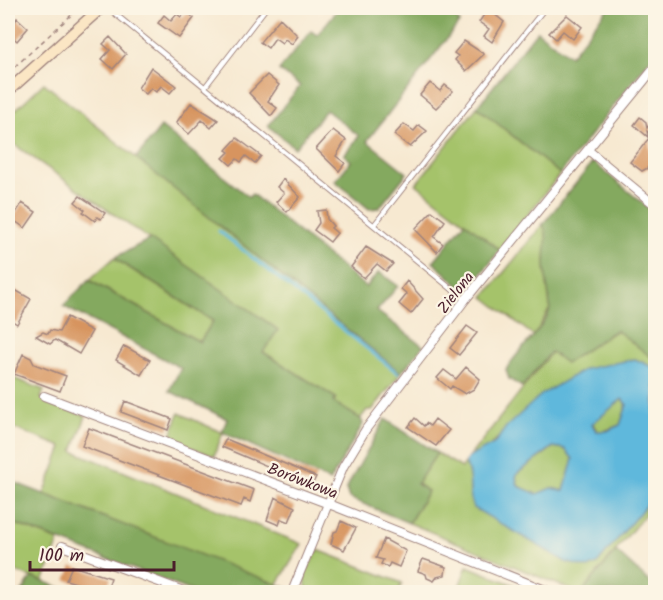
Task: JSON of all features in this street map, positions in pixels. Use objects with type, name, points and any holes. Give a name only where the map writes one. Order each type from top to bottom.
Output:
[{"type":"main road","points":[[8,91],[100,8]]},
{"type":"street","name":"Zielona","points":[[294,587],[343,467],[366,429],[465,300],[656,66]]},
{"type":"street","points":[[588,150],[656,206]]},
{"type":"street","name":"Borówkowa","points":[[44,396],[329,504],[550,592]]},
{"type":"street","points":[[62,546],[186,592]]},
{"type":"lane","points":[[108,8],[465,300]]},
{"type":"lane","points":[[205,87],[267,8]]},
{"type":"lane","points":[[374,225],[545,8]]},
{"type":"path","points":[[8,73],[80,8]]},
{"type":"green space","points":[[339,8],[441,8],[460,22],[367,141],[407,173],[379,208],[369,209],[335,181],[351,161],[344,155],[359,136],[326,110],[295,148],[268,126],[300,86],[279,70],[311,31],[317,35]]},
{"type":"green space","points":[[608,8],[655,8],[655,53],[560,174],[477,107],[537,31],[570,56]]},
{"type":"green space","points":[[44,83],[401,373],[372,410],[367,410],[360,419],[333,402],[335,398],[263,352],[277,329],[8,140],[8,117]]},
{"type":"green space","points":[[477,107],[560,174],[500,250],[416,184]]},
{"type":"green space","points":[[161,127],[249,197],[252,194],[366,287],[379,272],[398,286],[377,311],[423,346],[401,373],[136,158]]},
{"type":"green space","points":[[593,162],[655,213],[655,360],[616,330],[566,363],[551,352],[522,387],[509,379],[506,370],[538,330],[550,306],[545,266],[546,237],[543,224]]},
{"type":"green space","points":[[465,222],[500,250],[473,284],[460,287],[433,262]]},
{"type":"green space","points":[[543,224],[548,235],[545,261],[550,308],[534,336],[484,297]]},
{"type":"green space","points":[[150,239],[278,330],[263,352],[336,398],[333,402],[361,419],[363,424],[330,481],[222,432],[227,419],[169,391],[181,368],[63,306],[89,280],[200,342],[213,321],[114,258]]},
{"type":"green space","points":[[114,258],[213,321],[200,342],[89,280]]},
{"type":"green space","points":[[617,330],[655,360],[655,368],[635,359],[616,363],[521,415],[488,448],[469,457],[552,351],[566,362]]},
{"type":"green space","points":[[8,376],[44,390],[41,398],[86,416],[73,451],[302,544],[277,585],[44,494],[62,447],[8,426]]},
{"type":"green space","points":[[622,399],[627,405],[620,425],[599,433],[592,423]]},
{"type":"green space","points":[[179,413],[223,433],[214,456],[170,439]]},
{"type":"green space","points":[[385,419],[437,453],[417,484],[428,491],[409,523],[349,498],[346,489]]},
{"type":"green space","points":[[554,447],[565,449],[573,459],[564,491],[551,488],[537,495],[518,486],[516,477],[518,473]]},
{"type":"green space","points":[[437,453],[462,468],[465,462],[471,476],[470,496],[597,564],[655,494],[655,502],[582,592],[576,592],[409,523],[428,491],[416,485]]},
{"type":"green space","points":[[8,480],[297,592],[194,592],[8,521]]},
{"type":"green space","points":[[8,521],[59,541],[43,582],[8,568]]},
{"type":"green space","points":[[318,550],[402,583],[398,592],[317,592],[306,588],[305,573]]},
{"type":"green space","points":[[616,551],[655,587],[655,592],[582,592]]},
{"type":"green space","points":[[467,566],[514,585],[511,592],[457,592]]},
{"type":"green space","points":[[32,577],[72,592],[22,592]]},
{"type":"water","points":[[635,359],[655,368],[655,494],[597,564],[588,568],[566,562],[474,508],[470,497],[469,475],[465,462],[469,457],[495,443],[506,427],[542,394],[585,369]],"holes":[[[622,399],[627,405],[620,425],[607,431],[596,431],[592,424]],[[553,447],[565,449],[573,459],[564,491],[551,488],[537,494],[518,486],[516,477],[518,473]]]},
{"type":"building","points":[[488,9],[504,22],[492,42],[484,36],[489,29],[479,22]]},
{"type":"building","points":[[187,12],[194,18],[179,38],[158,23],[164,15],[171,21],[177,14],[181,17]]},
{"type":"building","points":[[567,15],[582,27],[573,39],[563,31],[556,39],[549,33]]},
{"type":"building","points":[[8,17],[14,23],[17,18],[28,28],[17,41],[8,33]]},
{"type":"building","points":[[280,18],[298,36],[292,44],[285,39],[282,43],[275,38],[268,48],[260,42]]},
{"type":"building","points":[[110,37],[126,54],[113,69],[102,59],[110,50],[103,44]]},
{"type":"building","points":[[464,41],[484,54],[466,71],[455,60],[458,56],[454,53]]},
{"type":"building","points":[[151,67],[176,86],[170,93],[161,86],[156,92],[151,88],[146,94],[138,88]]},
{"type":"building","points":[[267,75],[279,85],[268,101],[277,108],[271,116],[249,93]]},
{"type":"building","points":[[430,83],[440,91],[445,85],[453,91],[436,108],[420,95]]},
{"type":"building","points":[[191,103],[218,120],[211,128],[202,120],[189,134],[176,123]]},
{"type":"building","points":[[640,117],[646,122],[647,128],[656,118],[656,137],[647,131],[648,137],[634,125]]},
{"type":"building","points":[[404,124],[414,131],[419,125],[427,131],[410,147],[394,135]]},
{"type":"building","points":[[333,130],[346,140],[336,156],[345,163],[339,171],[316,149]]},
{"type":"building","points":[[237,138],[261,156],[255,163],[246,156],[241,162],[237,159],[231,165],[223,158],[229,152],[226,150]]},
{"type":"building","points":[[649,138],[651,152],[655,155],[652,159],[653,165],[642,171],[630,162]]},
{"type":"building","points":[[283,179],[300,197],[287,212],[276,202],[284,193],[277,187]]},
{"type":"building","points":[[80,196],[105,213],[101,219],[97,217],[95,221],[83,212],[85,210],[75,202]]},
{"type":"building","points":[[22,203],[36,212],[25,228],[12,219]]},
{"type":"building","points":[[326,210],[327,219],[333,226],[331,228],[337,233],[330,242],[314,230],[319,223],[317,211]]},
{"type":"building","points":[[432,211],[445,221],[434,237],[443,244],[437,252],[415,229]]},
{"type":"building","points":[[366,247],[393,264],[386,271],[377,264],[364,278],[351,267]]},
{"type":"building","points":[[407,281],[423,299],[411,314],[399,304],[407,294],[401,289]]},
{"type":"building","points":[[8,286],[31,299],[17,324],[8,318]]},
{"type":"building","points":[[67,317],[92,331],[79,354],[55,340],[50,344],[36,336],[43,332],[48,334],[50,330],[59,332]]},
{"type":"building","points":[[467,326],[477,333],[459,355],[450,348]]},
{"type":"building","points":[[124,346],[150,360],[141,375],[116,360]]},
{"type":"building","points":[[23,354],[31,358],[34,364],[66,376],[60,391],[14,374]]},
{"type":"building","points":[[466,367],[480,379],[474,389],[465,394],[452,386],[450,389],[437,378],[444,370],[456,379]]},
{"type":"building","points":[[125,401],[172,419],[168,430],[121,412]]},
{"type":"building","points":[[415,418],[424,426],[426,423],[430,426],[435,419],[449,430],[436,446],[408,427]]},
{"type":"building","points":[[89,428],[254,490],[250,502],[244,499],[241,506],[82,446]]},
{"type":"building","points":[[226,439],[316,477],[312,485],[222,447]]},
{"type":"building","points":[[275,497],[295,507],[289,522],[281,519],[279,525],[267,520]]},
{"type":"building","points":[[341,521],[356,528],[344,550],[331,544],[334,532],[337,531]]},
{"type":"building","points":[[384,539],[406,551],[399,567],[390,563],[388,567],[381,564],[383,560],[376,558]]},
{"type":"building","points":[[423,559],[446,567],[445,575],[437,577],[434,581],[427,578],[426,574],[418,571]]},
{"type":"building","points":[[72,566],[111,578],[106,592],[66,580]]},
{"type":"waterway","points":[[219,231],[398,373]]}]
